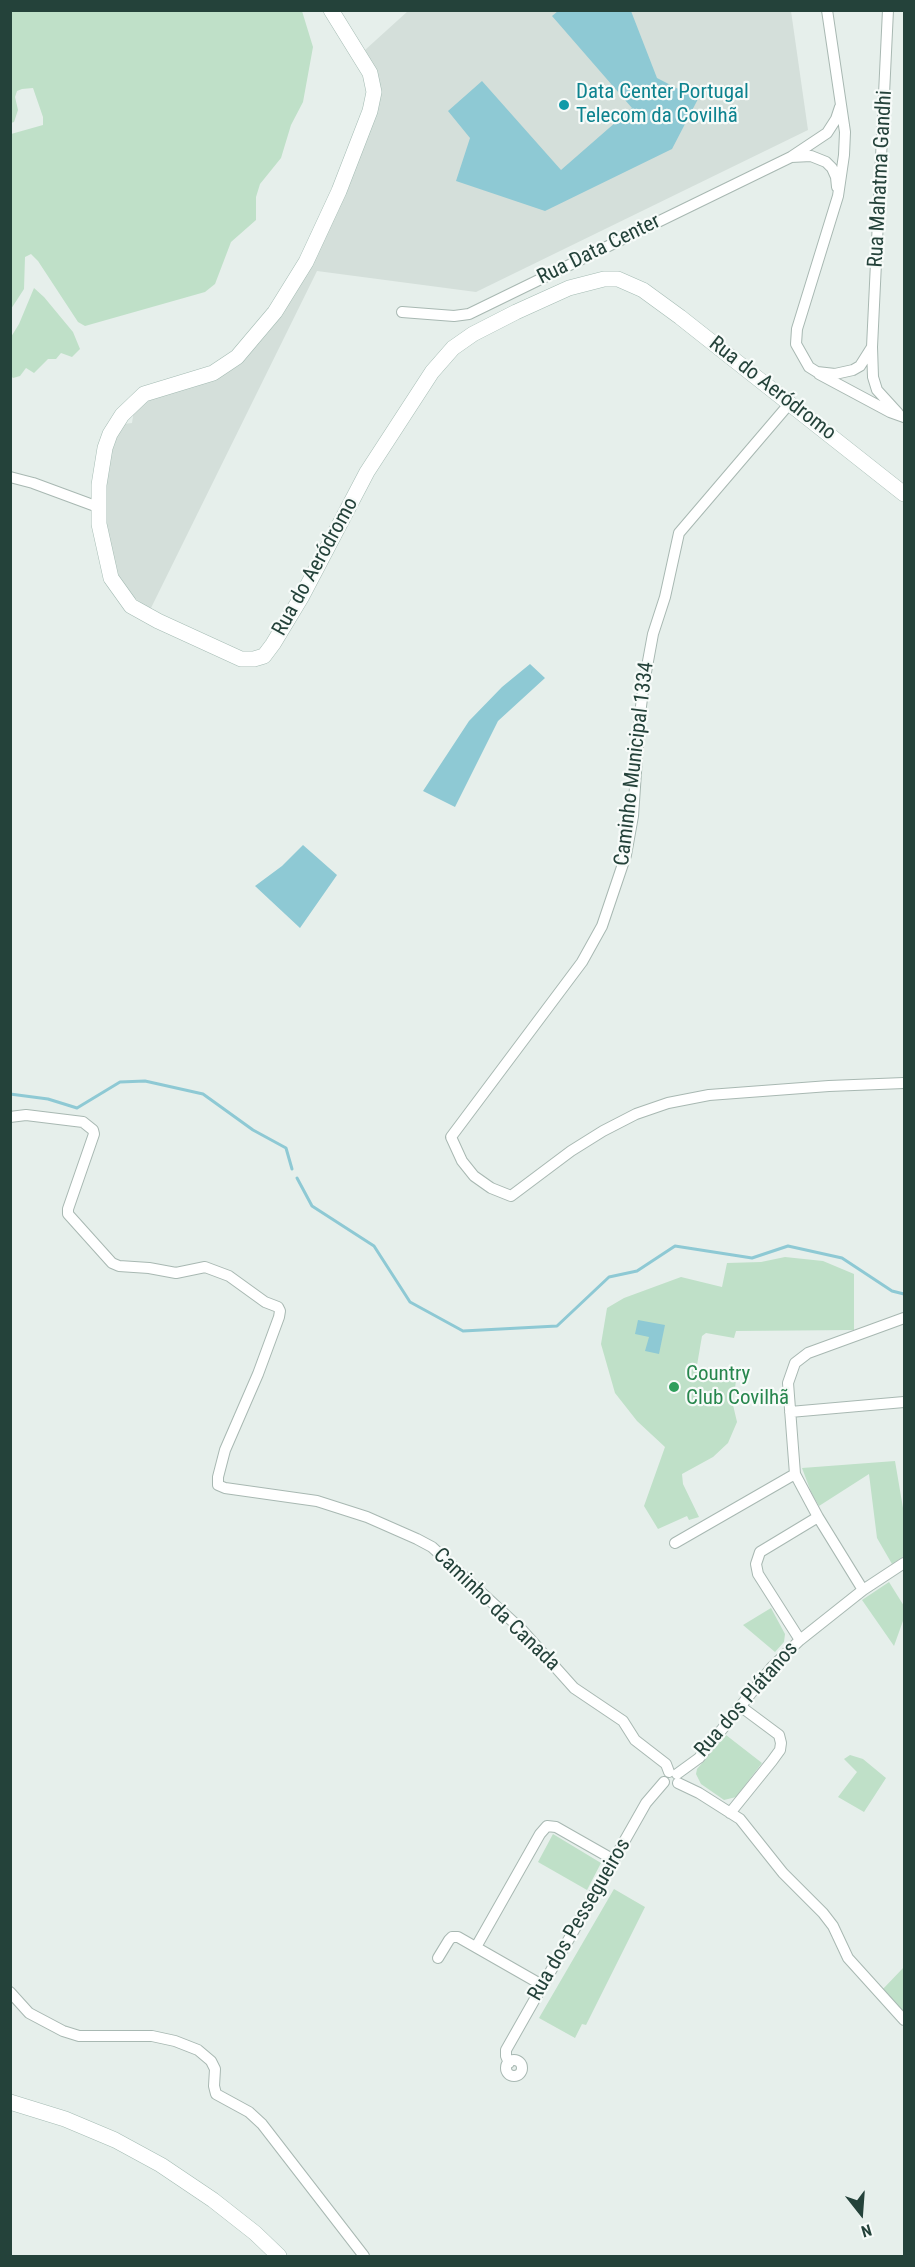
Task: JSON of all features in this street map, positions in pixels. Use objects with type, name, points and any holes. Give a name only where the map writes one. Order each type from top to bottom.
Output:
[{"type":"main road","name":"Rua do Aeródromo","points":[[331,10],[370,73],[374,92],[363,132],[322,228],[294,283],[255,338],[237,357],[213,373],[144,394],[122,415],[110,434],[101,461],[98,507],[104,554],[111,578],[131,606],[219,650],[241,658],[254,659],[264,656],[285,626],[367,472],[432,372],[453,348],[473,334],[516,312],[586,282],[618,279],[643,290],[904,494]]},
{"type":"main road","points":[[10,2102],[75,2123],[115,2140],[161,2165],[213,2200],[255,2233],[279,2256]]},
{"type":"main road","points":[[10,2108],[81,2132],[145,2163],[214,2207],[271,2256]]},
{"type":"street","name":"Rua Mahatma Gandhi","points":[[827,10],[845,132],[844,155],[838,196],[796,329],[796,344],[809,367],[890,412],[902,416]]},
{"type":"street","name":"Rua Mahatma Gandhi","points":[[888,10],[872,347],[873,377],[877,390],[902,416]]},
{"type":"street","name":"Rua Data Center","points":[[402,312],[454,316],[469,314],[790,157],[827,133],[836,119],[840,104]]},
{"type":"street","points":[[790,157],[811,156],[826,162],[836,177],[838,196]]},
{"type":"street","points":[[817,372],[836,374],[853,370],[860,366],[872,347]]},
{"type":"street","name":"Caminho Municipal 1334","points":[[790,403],[679,533],[665,597],[652,634],[640,714],[633,816],[626,855],[602,926],[582,962],[451,1137],[462,1161],[474,1176],[491,1188],[511,1196],[571,1151],[603,1131],[636,1114],[668,1103],[720,1094],[904,1083]]},
{"type":"street","points":[[10,477],[98,507]]},
{"type":"street","name":"Caminho da Canada","points":[[10,1117],[26,1115],[83,1122],[93,1130],[94,1134],[68,1214],[112,1263],[119,1266],[176,1273],[205,1267],[229,1276],[265,1302],[279,1309],[279,1317],[266,1353],[225,1450],[218,1485],[225,1488],[317,1501],[394,1528],[432,1547],[523,1631],[574,1688],[623,1721],[635,1740],[666,1764],[672,1778]]},
{"type":"street","points":[[863,1590],[818,1517],[795,1474],[788,1383],[798,1359],[808,1353],[904,1318]]},
{"type":"street","points":[[790,1412],[904,1402]]},
{"type":"street","points":[[675,1543],[795,1474]]},
{"type":"street","points":[[800,1640],[758,1574],[756,1564],[760,1552],[818,1517]]},
{"type":"street","name":"Rua dos Plátanos","points":[[672,1778],[699,1758],[772,1667],[800,1640],[863,1590],[904,1563]]},
{"type":"street","points":[[730,1813],[772,1761],[780,1750],[781,1743],[779,1735],[740,1706]]},
{"type":"street","points":[[672,1778],[740,1820],[783,1873],[823,1913],[833,1926],[848,1958],[904,2020]]},
{"type":"street","name":"Rua dos Pessegueiros","points":[[509,2062],[506,2050],[646,1803],[672,1778]]},
{"type":"street","points":[[476,1947],[540,1834],[547,1826],[556,1827],[614,1860]]},
{"type":"street","points":[[438,1958],[452,1937],[458,1937],[542,1985]]},
{"type":"street","points":[[10,1992],[29,2013],[63,2031],[80,2036],[152,2036],[175,2041],[198,2050],[211,2061],[215,2069],[216,2094],[249,2112],[262,2124],[364,2256]]},
{"type":"shaded area","points":[[408,11],[791,11],[808,130],[476,292],[317,271],[150,610],[125,590],[114,566],[106,531],[106,484],[109,461],[117,433],[123,424],[132,423],[134,410],[151,399],[227,373],[244,360],[275,324],[301,282],[377,112],[365,50]]},
{"type":"green space","points":[[11,10],[302,11],[313,47],[303,102],[291,125],[281,158],[260,184],[256,197],[256,220],[231,242],[215,284],[205,292],[85,326],[78,322],[31,254],[25,257],[24,289],[11,309],[11,134],[43,125],[43,117],[33,88],[22,89],[17,91],[15,97],[18,110],[14,122],[11,123]]},
{"type":"green space","points":[[34,288],[73,332],[80,349],[72,357],[61,353],[56,359],[48,359],[34,373],[26,368],[20,376],[13,378],[11,376],[11,337]]},
{"type":"green space","name":"Country Club Covilhã","points":[[785,1257],[823,1261],[854,1274],[854,1330],[736,1331],[734,1338],[706,1333],[702,1336],[696,1371],[701,1372],[700,1381],[703,1381],[704,1375],[715,1378],[716,1373],[727,1375],[728,1369],[734,1368],[733,1379],[736,1380],[733,1405],[737,1422],[728,1443],[713,1457],[682,1474],[683,1484],[699,1517],[689,1520],[687,1516],[658,1529],[644,1506],[665,1447],[637,1421],[615,1393],[601,1344],[607,1308],[624,1298],[681,1277],[722,1287],[727,1263],[761,1262]]},
{"type":"green space","points":[[895,1461],[904,1514],[904,1556],[892,1564],[877,1538],[869,1474],[819,1506],[802,1468]]},
{"type":"green space","points":[[889,1582],[904,1606],[904,1618],[894,1646],[862,1600]]},
{"type":"green space","points":[[771,1608],[785,1634],[784,1642],[775,1652],[743,1625]]},
{"type":"green space","points":[[726,1735],[762,1763],[736,1797],[724,1800],[701,1784],[696,1774],[697,1769]]},
{"type":"green space","points":[[850,1755],[863,1759],[886,1778],[864,1812],[838,1797],[857,1772],[844,1759]]},
{"type":"green space","points":[[553,1834],[601,1863],[587,1890],[538,1862]]},
{"type":"green space","points":[[614,1889],[645,1907],[586,2025],[582,2024],[575,2038],[539,2018]]},
{"type":"green space","points":[[904,1967],[904,2015],[882,1990]]},
{"type":"water","points":[[558,11],[631,11],[657,78],[698,99],[672,149],[545,211],[456,181],[470,138],[448,111],[482,81],[561,170],[632,108],[552,16]]},
{"type":"water","points":[[530,664],[545,678],[498,721],[455,807],[423,791],[469,721],[502,687]]},
{"type":"water","points":[[303,845],[337,875],[300,928],[255,886],[282,866]]},
{"type":"water","points":[[638,1320],[665,1325],[659,1354],[645,1351],[649,1337],[635,1334]]},
{"type":"waterway","points":[[10,1094],[48,1099],[77,1108],[120,1082],[145,1081],[203,1094],[253,1130],[286,1148],[292,1169]]},
{"type":"waterway","points":[[297,1178],[312,1206],[374,1246],[410,1302],[463,1331],[557,1326],[609,1277],[637,1271],[675,1246],[752,1258],[788,1246],[842,1258],[892,1291],[904,1294]]},
{"type":"place","name":"Data Center Portugal Telecom da Covilhã","points":[[564,105]]},
{"type":"place","name":"Country Club Covilhã","points":[[674,1387]]}]
